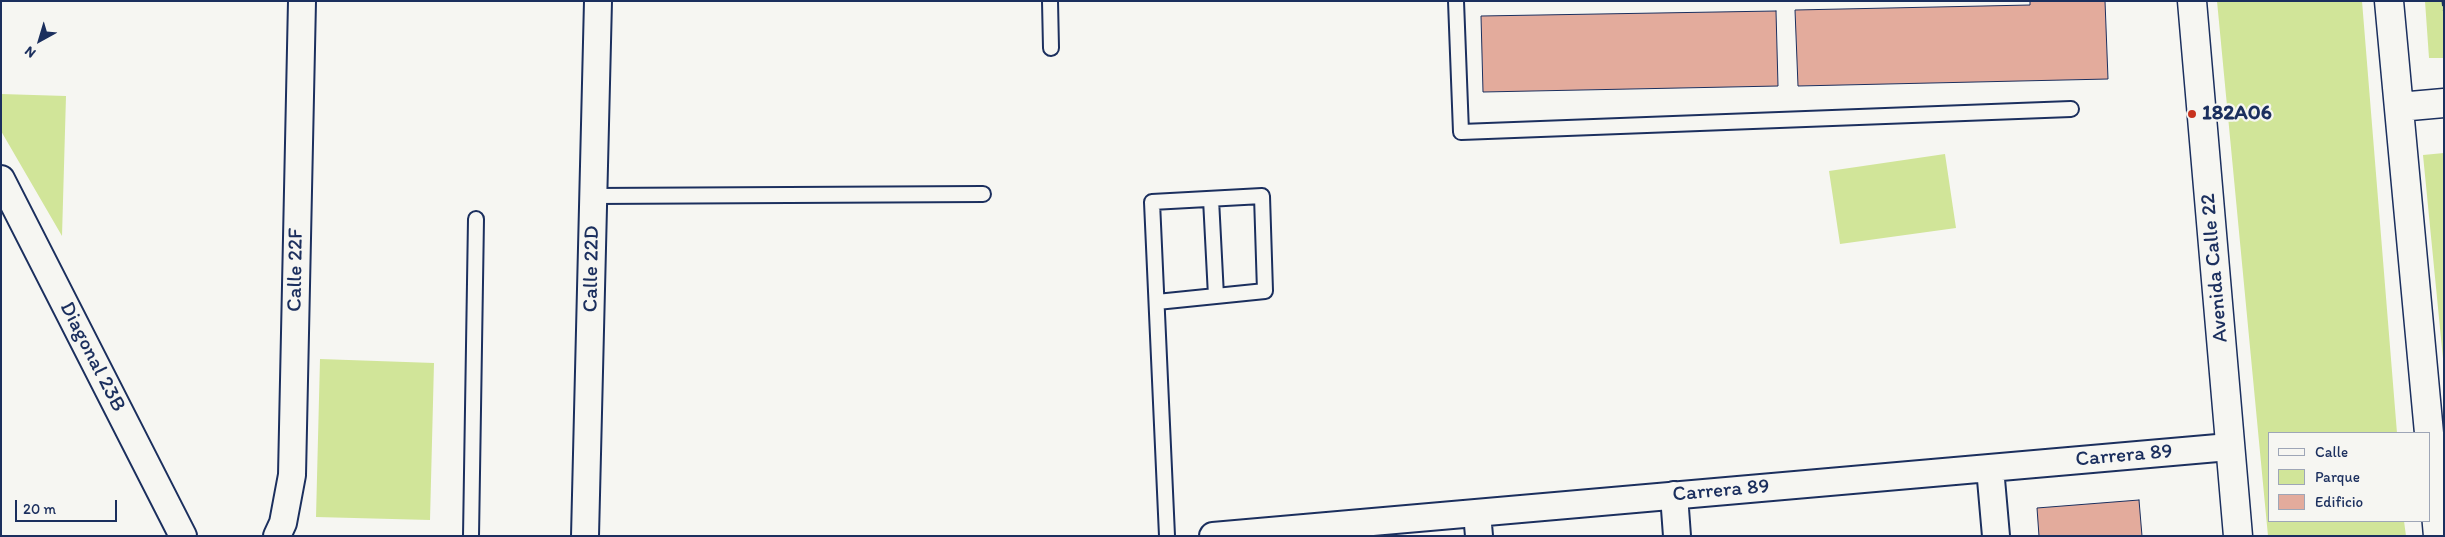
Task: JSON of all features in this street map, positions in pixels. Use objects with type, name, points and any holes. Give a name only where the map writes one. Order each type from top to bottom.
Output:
[{"type":"main road","name":"Avenida Calle 22","points":[[2192,1],[2238,536]]},
{"type":"main road","points":[[2389,1],[2429,432]]},
{"type":"main road","points":[[2399,107],[2444,103]]},
{"type":"main road","points":[[2430,445],[2438,536]]},
{"type":"street","name":"Calle 22F","points":[[277,536],[283,523],[292,475],[302,1]]},
{"type":"street","name":"Calle 22D","points":[[586,536],[598,1]]},
{"type":"street","name":"Diagonal 23B","points":[[1,179],[183,536]]},
{"type":"street","name":"Carrera 89","points":[[1213,536],[1478,524],[1674,495],[2229,447]]},
{"type":"street","points":[[1990,468],[1996,536]]},
{"type":"street","points":[[1674,495],[1677,536]]},
{"type":"lane","points":[[1050,1],[1051,48]]},
{"type":"lane","points":[[1456,1],[1461,132],[2071,109]]},
{"type":"lane","points":[[594,196],[983,194]]},
{"type":"lane","points":[[1157,302],[1265,291],[1262,196],[1152,202],[1167,536]]},
{"type":"lane","points":[[1211,199],[1216,296]]},
{"type":"lane","points":[[471,536],[476,219]]},
{"type":"path","points":[[2443,1],[2444,10]]},
{"type":"green space","points":[[2217,1],[2362,1],[2397,432],[2268,432],[2268,522],[2404,522],[2406,536],[2268,536]]},
{"type":"green space","points":[[2425,1],[2444,1],[2444,58],[2429,58]]},
{"type":"green space","points":[[1,94],[66,96],[62,236],[1,131]]},
{"type":"green space","points":[[2444,153],[2444,369],[2423,155]]},
{"type":"green space","points":[[1945,154],[1956,228],[1840,244],[1829,171]]},
{"type":"green space","points":[[320,359],[434,363],[430,520],[316,517]]},
{"type":"building","points":[[2030,1],[2105,1],[2108,79],[1798,86],[1795,10],[2030,5]]},
{"type":"building","points":[[1776,11],[1778,86],[1483,92],[1481,16]]},
{"type":"building","points":[[2139,500],[2142,536],[2039,536],[2037,508]]},
{"type":"place","name":"182A06","points":[[2192,114]]}]
